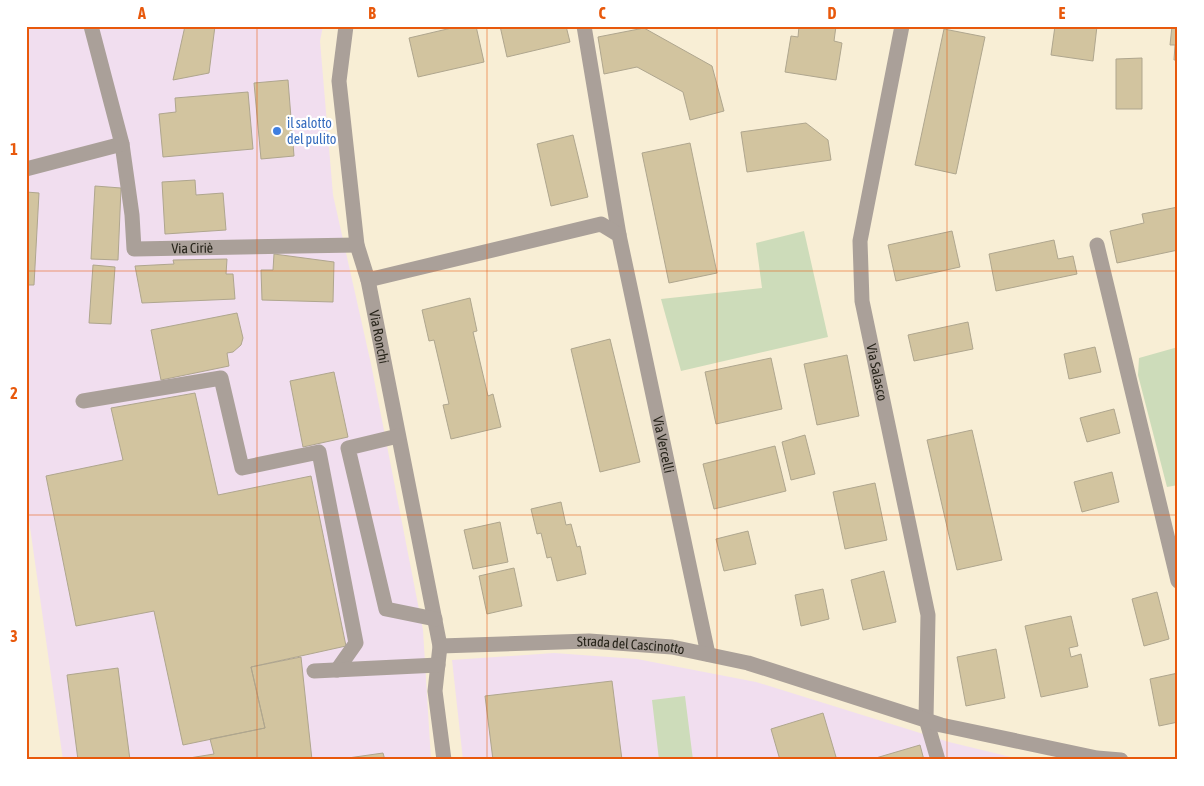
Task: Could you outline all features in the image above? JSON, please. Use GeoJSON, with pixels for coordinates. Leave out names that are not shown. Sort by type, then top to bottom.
{"type":"FeatureCollection","features":[{"type":"Feature","properties":{"kind":"street","name":"Via Ciriè"},"geometry":{"type":"LineString","coordinates":[[91,26],[122,144],[132,215],[134,249],[357,245]]}},
{"type":"Feature","properties":{"kind":"street","name":"Via Ronchi"},"geometry":{"type":"LineString","coordinates":[[346,26],[339,82],[357,245],[368,280],[440,646]]}},
{"type":"Feature","properties":{"kind":"street","name":"Via Vercelli"},"geometry":{"type":"LineString","coordinates":[[584,26],[618,235],[708,654]]}},
{"type":"Feature","properties":{"kind":"street","name":"Via Salasco"},"geometry":{"type":"LineString","coordinates":[[902,26],[860,241],[861,291],[928,615],[926,719]]}},
{"type":"Feature","properties":{"kind":"street"},"geometry":{"type":"LineString","coordinates":[[26,169],[122,144]]}},
{"type":"Feature","properties":{"kind":"street"},"geometry":{"type":"LineString","coordinates":[[368,280],[601,224],[618,235]]}},
{"type":"Feature","properties":{"kind":"street"},"geometry":{"type":"LineString","coordinates":[[1098,245],[1178,581]]}},
{"type":"Feature","properties":{"kind":"street"},"geometry":{"type":"LineString","coordinates":[[83,401],[221,378],[242,468],[319,452],[356,644],[337,670]]}},
{"type":"Feature","properties":{"kind":"street"},"geometry":{"type":"LineString","coordinates":[[398,436],[348,448],[386,609],[434,619]]}},
{"type":"Feature","properties":{"kind":"street","name":"Strada del Cascinotto"},"geometry":{"type":"LineString","coordinates":[[440,646],[589,641],[672,647],[748,663],[941,725],[1097,758],[1121,760]]}},
{"type":"Feature","properties":{"kind":"street"},"geometry":{"type":"LineString","coordinates":[[440,646],[435,691],[444,760]]}},
{"type":"Feature","properties":{"kind":"street"},"geometry":{"type":"LineString","coordinates":[[314,671],[438,664]]}},
{"type":"Feature","properties":{"kind":"street"},"geometry":{"type":"LineString","coordinates":[[926,719],[938,760]]}},
{"type":"Feature","properties":{"kind":"shaded area"},"geometry":{"type":"Polygon","coordinates":[[[26,26],[323,26],[320,41],[333,195],[371,364],[423,630],[431,760],[63,760],[26,499],[26,26]]]}},
{"type":"Feature","properties":{"kind":"shaded area"},"geometry":{"type":"Polygon","coordinates":[[[554,653],[637,659],[756,682],[949,742],[1023,760],[463,760],[452,660],[554,653]]]}},
{"type":"Feature","properties":{"kind":"green space"},"geometry":{"type":"Polygon","coordinates":[[[804,231],[828,337],[681,371],[661,299],[762,288],[756,243],[804,231]]]}},
{"type":"Feature","properties":{"kind":"green space"},"geometry":{"type":"Polygon","coordinates":[[[1178,347],[1178,485],[1167,487],[1138,375],[1139,358],[1178,347]]]}},
{"type":"Feature","properties":{"kind":"green space"},"geometry":{"type":"Polygon","coordinates":[[[685,696],[693,760],[659,760],[652,700],[685,696]]]}},
{"type":"Feature","properties":{"kind":"building"},"geometry":{"type":"Polygon","coordinates":[[[185,26],[215,26],[209,73],[173,80],[185,26]]]}},
{"type":"Feature","properties":{"kind":"building"},"geometry":{"type":"Polygon","coordinates":[[[460,26],[476,26],[484,62],[418,77],[409,38],[460,26]]]}},
{"type":"Feature","properties":{"kind":"building"},"geometry":{"type":"Polygon","coordinates":[[[500,26],[566,26],[570,42],[507,57],[500,26]]]}},
{"type":"Feature","properties":{"kind":"building"},"geometry":{"type":"Polygon","coordinates":[[[799,26],[836,26],[834,41],[842,43],[836,80],[785,72],[791,36],[798,37],[799,26]]]}},
{"type":"Feature","properties":{"kind":"building"},"geometry":{"type":"Polygon","coordinates":[[[1055,26],[1097,26],[1093,61],[1051,55],[1055,26]]]}},
{"type":"Feature","properties":{"kind":"building"},"geometry":{"type":"Polygon","coordinates":[[[1172,26],[1178,26],[1178,60],[1174,60],[1175,45],[1170,45],[1172,26]]]}},
{"type":"Feature","properties":{"kind":"building"},"geometry":{"type":"Polygon","coordinates":[[[644,28],[712,66],[724,111],[690,120],[683,92],[637,67],[604,74],[598,37],[644,28]]]}},
{"type":"Feature","properties":{"kind":"building"},"geometry":{"type":"Polygon","coordinates":[[[944,29],[985,37],[956,174],[915,165],[944,29]]]}},
{"type":"Feature","properties":{"kind":"building"},"geometry":{"type":"Polygon","coordinates":[[[1142,58],[1142,109],[1116,109],[1116,59],[1142,58]]]}},
{"type":"Feature","properties":{"kind":"building"},"geometry":{"type":"Polygon","coordinates":[[[288,80],[294,156],[261,159],[254,83],[288,80]]]}},
{"type":"Feature","properties":{"kind":"building"},"geometry":{"type":"Polygon","coordinates":[[[248,92],[253,149],[163,157],[159,114],[176,112],[175,98],[248,92]]]}},
{"type":"Feature","properties":{"kind":"building"},"geometry":{"type":"Polygon","coordinates":[[[806,123],[828,140],[831,160],[747,172],[741,132],[806,123]]]}},
{"type":"Feature","properties":{"kind":"building"},"geometry":{"type":"Polygon","coordinates":[[[573,135],[588,197],[551,206],[537,144],[573,135]]]}},
{"type":"Feature","properties":{"kind":"building"},"geometry":{"type":"Polygon","coordinates":[[[690,143],[717,273],[669,283],[642,153],[690,143]]]}},
{"type":"Feature","properties":{"kind":"building"},"geometry":{"type":"Polygon","coordinates":[[[195,180],[196,195],[223,193],[226,230],[165,234],[162,182],[195,180]]]}},
{"type":"Feature","properties":{"kind":"building"},"geometry":{"type":"Polygon","coordinates":[[[95,186],[121,188],[118,260],[91,259],[95,186]]]}},
{"type":"Feature","properties":{"kind":"building"},"geometry":{"type":"Polygon","coordinates":[[[26,192],[39,193],[34,285],[26,285],[26,192]]]}},
{"type":"Feature","properties":{"kind":"building"},"geometry":{"type":"Polygon","coordinates":[[[1178,207],[1178,250],[1117,263],[1110,231],[1144,223],[1142,214],[1178,207]]]}},
{"type":"Feature","properties":{"kind":"building"},"geometry":{"type":"Polygon","coordinates":[[[952,231],[960,267],[896,281],[888,245],[952,231]]]}},
{"type":"Feature","properties":{"kind":"building"},"geometry":{"type":"Polygon","coordinates":[[[1054,240],[1058,259],[1073,256],[1077,274],[996,291],[989,254],[1054,240]]]}},
{"type":"Feature","properties":{"kind":"building"},"geometry":{"type":"Polygon","coordinates":[[[274,254],[334,262],[333,302],[262,300],[261,270],[273,270],[274,254]]]}},
{"type":"Feature","properties":{"kind":"building"},"geometry":{"type":"Polygon","coordinates":[[[227,259],[226,274],[233,274],[235,299],[142,303],[135,266],[174,264],[173,260],[227,259]]]}},
{"type":"Feature","properties":{"kind":"building"},"geometry":{"type":"Polygon","coordinates":[[[93,265],[115,267],[111,324],[89,323],[93,265]]]}},
{"type":"Feature","properties":{"kind":"building"},"geometry":{"type":"Polygon","coordinates":[[[470,298],[477,331],[473,332],[488,396],[493,394],[501,427],[451,439],[443,405],[449,404],[434,340],[429,341],[422,310],[470,298]]]}},
{"type":"Feature","properties":{"kind":"building"},"geometry":{"type":"Polygon","coordinates":[[[237,313],[243,338],[241,345],[233,352],[227,353],[229,366],[161,380],[151,330],[237,313]]]}},
{"type":"Feature","properties":{"kind":"building"},"geometry":{"type":"Polygon","coordinates":[[[968,322],[973,349],[914,361],[908,335],[968,322]]]}},
{"type":"Feature","properties":{"kind":"building"},"geometry":{"type":"Polygon","coordinates":[[[610,339],[640,462],[600,472],[571,349],[610,339]]]}},
{"type":"Feature","properties":{"kind":"building"},"geometry":{"type":"Polygon","coordinates":[[[1095,347],[1101,372],[1069,379],[1064,354],[1095,347]]]}},
{"type":"Feature","properties":{"kind":"building"},"geometry":{"type":"Polygon","coordinates":[[[847,355],[859,416],[817,425],[804,364],[847,355]]]}},
{"type":"Feature","properties":{"kind":"building"},"geometry":{"type":"Polygon","coordinates":[[[771,358],[782,409],[716,424],[705,372],[771,358]]]}},
{"type":"Feature","properties":{"kind":"building"},"geometry":{"type":"Polygon","coordinates":[[[334,372],[348,437],[303,447],[290,381],[334,372]]]}},
{"type":"Feature","properties":{"kind":"building"},"geometry":{"type":"Polygon","coordinates":[[[195,393],[218,495],[311,476],[346,646],[251,667],[265,728],[183,745],[154,611],[76,626],[46,476],[123,460],[111,408],[195,393]]]}},
{"type":"Feature","properties":{"kind":"building"},"geometry":{"type":"Polygon","coordinates":[[[1114,409],[1120,433],[1087,442],[1080,418],[1114,409]]]}},
{"type":"Feature","properties":{"kind":"building"},"geometry":{"type":"Polygon","coordinates":[[[972,430],[1002,560],[957,570],[927,440],[972,430]]]}},
{"type":"Feature","properties":{"kind":"building"},"geometry":{"type":"Polygon","coordinates":[[[805,435],[815,474],[791,480],[782,442],[805,435]]]}},
{"type":"Feature","properties":{"kind":"building"},"geometry":{"type":"Polygon","coordinates":[[[775,446],[786,491],[714,509],[703,464],[775,446]]]}},
{"type":"Feature","properties":{"kind":"building"},"geometry":{"type":"Polygon","coordinates":[[[1112,472],[1119,502],[1082,512],[1074,482],[1112,472]]]}},
{"type":"Feature","properties":{"kind":"building"},"geometry":{"type":"Polygon","coordinates":[[[875,483],[887,540],[845,549],[833,492],[875,483]]]}},
{"type":"Feature","properties":{"kind":"building"},"geometry":{"type":"Polygon","coordinates":[[[561,502],[566,525],[571,524],[577,547],[580,546],[586,574],[557,581],[551,557],[547,558],[541,533],[537,534],[531,509],[561,502]]]}},
{"type":"Feature","properties":{"kind":"building"},"geometry":{"type":"Polygon","coordinates":[[[500,522],[508,562],[473,569],[464,530],[500,522]]]}},
{"type":"Feature","properties":{"kind":"building"},"geometry":{"type":"Polygon","coordinates":[[[748,531],[756,564],[724,571],[716,539],[748,531]]]}},
{"type":"Feature","properties":{"kind":"building"},"geometry":{"type":"Polygon","coordinates":[[[514,568],[522,606],[487,614],[479,576],[514,568]]]}},
{"type":"Feature","properties":{"kind":"building"},"geometry":{"type":"Polygon","coordinates":[[[884,571],[896,622],[863,630],[851,580],[884,571]]]}},
{"type":"Feature","properties":{"kind":"building"},"geometry":{"type":"Polygon","coordinates":[[[823,589],[829,619],[801,626],[795,595],[823,589]]]}},
{"type":"Feature","properties":{"kind":"building"},"geometry":{"type":"Polygon","coordinates":[[[1157,592],[1169,639],[1144,646],[1132,599],[1157,592]]]}},
{"type":"Feature","properties":{"kind":"building"},"geometry":{"type":"Polygon","coordinates":[[[1071,616],[1078,646],[1069,648],[1071,657],[1081,654],[1088,687],[1041,697],[1025,626],[1071,616]]]}},
{"type":"Feature","properties":{"kind":"building"},"geometry":{"type":"Polygon","coordinates":[[[996,649],[1005,698],[966,706],[957,657],[996,649]]]}},
{"type":"Feature","properties":{"kind":"building"},"geometry":{"type":"Polygon","coordinates":[[[301,657],[312,760],[177,760],[214,754],[210,739],[265,728],[251,667],[301,657]]]}},
{"type":"Feature","properties":{"kind":"building"},"geometry":{"type":"Polygon","coordinates":[[[118,668],[130,760],[78,760],[67,675],[118,668]]]}},
{"type":"Feature","properties":{"kind":"building"},"geometry":{"type":"Polygon","coordinates":[[[1178,673],[1178,722],[1159,726],[1150,679],[1178,673]]]}},
{"type":"Feature","properties":{"kind":"building"},"geometry":{"type":"Polygon","coordinates":[[[612,681],[622,760],[493,760],[485,696],[612,681]]]}},
{"type":"Feature","properties":{"kind":"building"},"geometry":{"type":"Polygon","coordinates":[[[823,713],[836,757],[826,760],[780,760],[771,729],[823,713]]]}},
{"type":"Feature","properties":{"kind":"building"},"geometry":{"type":"Polygon","coordinates":[[[920,745],[924,760],[869,760],[920,745]]]}},
{"type":"Feature","properties":{"kind":"building"},"geometry":{"type":"Polygon","coordinates":[[[383,753],[385,760],[334,760],[383,753]]]}},
{"type":"Feature","properties":{"kind":"place","name":"il salotto del pulito"},"geometry":{"type":"Point","coordinates":[277,131]}}]}
